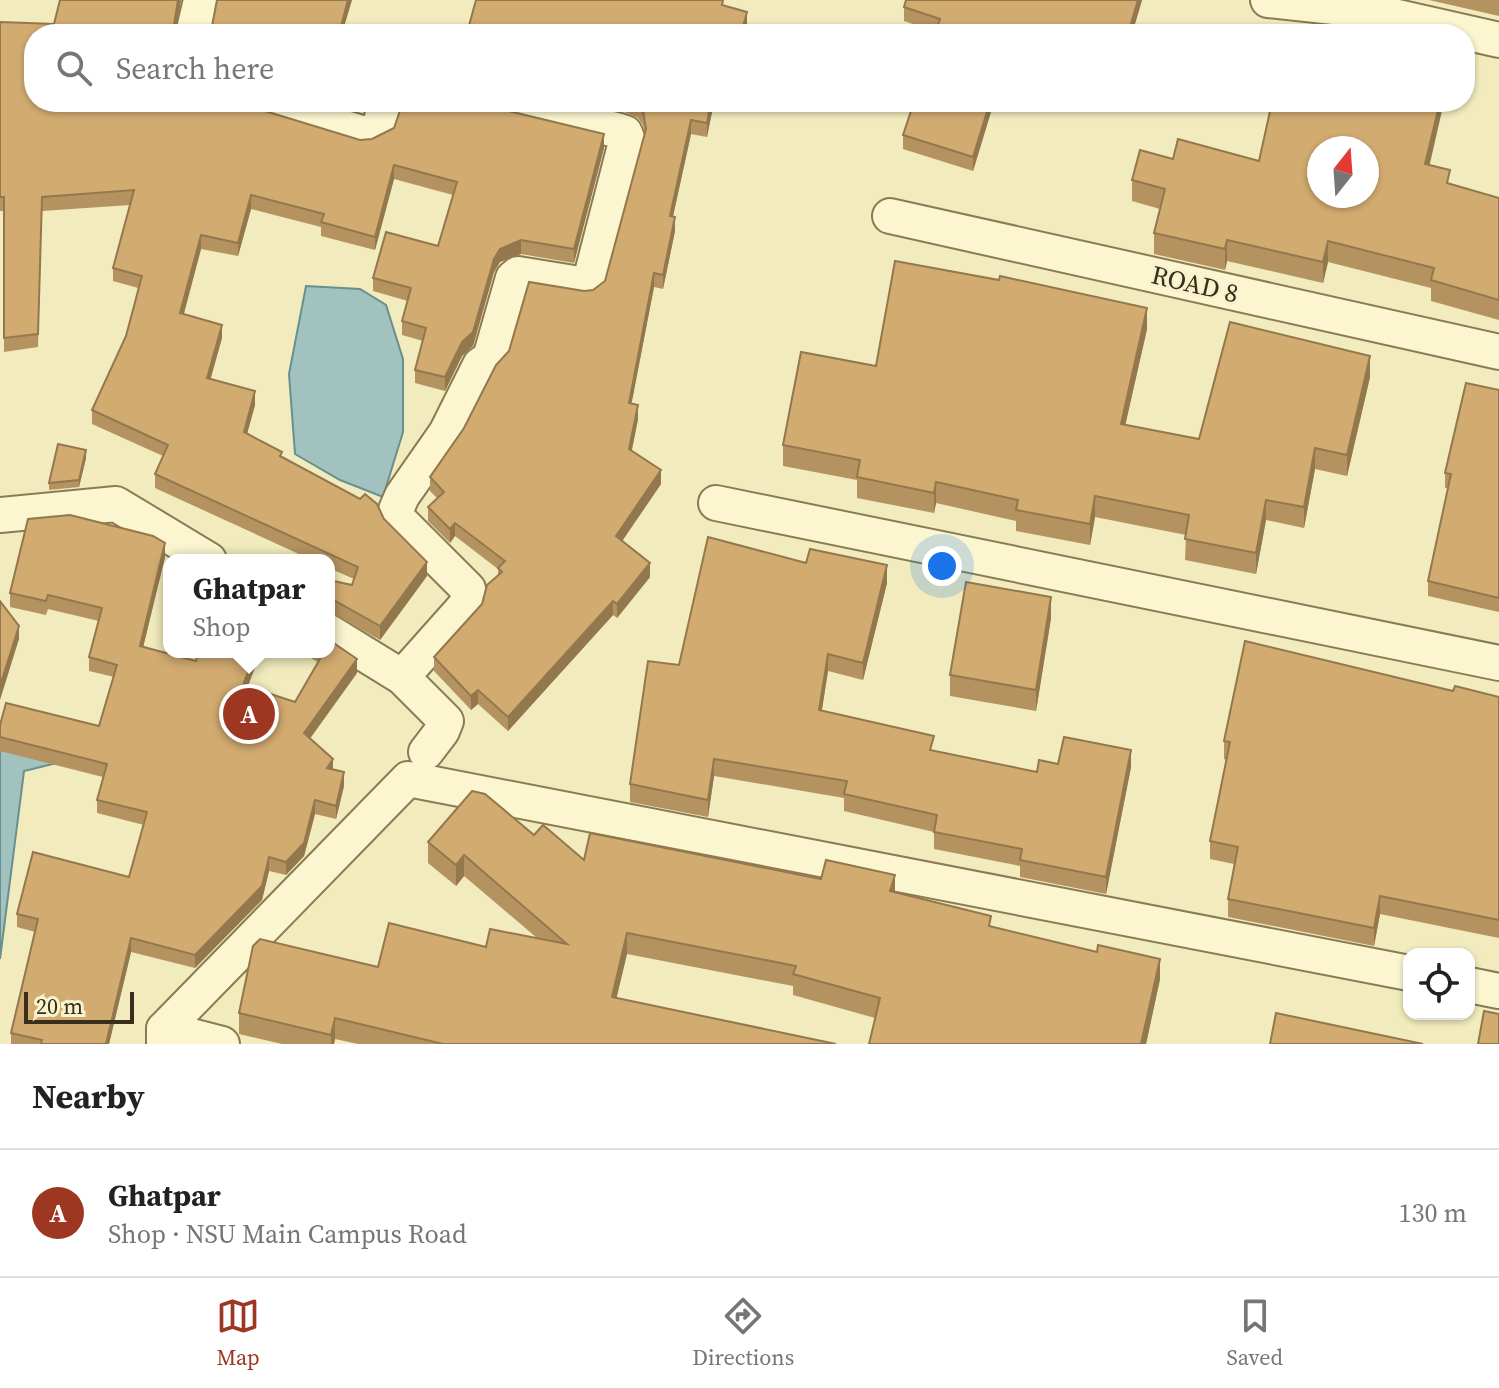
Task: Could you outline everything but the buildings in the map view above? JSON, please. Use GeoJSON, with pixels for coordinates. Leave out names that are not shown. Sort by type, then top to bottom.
{"type":"FeatureCollection","features":[{"type":"Feature","properties":{"kind":"street"},"geometry":{"type":"LineString","coordinates":[[195,24],[201,0]]}},
{"type":"Feature","properties":{"kind":"street"},"geometry":{"type":"LineString","coordinates":[[1268,0],[1371,11],[1428,24]]}},
{"type":"Feature","properties":{"kind":"street"},"geometry":{"type":"LineString","coordinates":[[1475,35],[1499,40]]}},
{"type":"Feature","properties":{"kind":"street"},"geometry":{"type":"LineString","coordinates":[[291,112],[365,134],[379,129],[383,112]]}},
{"type":"Feature","properties":{"kind":"street"},"geometry":{"type":"LineString","coordinates":[[402,677],[467,604],[468,589],[398,519],[396,510],[402,496],[446,433],[482,361],[490,358],[513,278],[518,274],[586,285],[590,281],[627,138],[625,133],[616,130],[540,112]]}},
{"type":"Feature","properties":{"kind":"street","name":"ROAD 8"},"geometry":{"type":"LineString","coordinates":[[890,216],[1499,352]]}},
{"type":"Feature","properties":{"kind":"street"},"geometry":{"type":"LineString","coordinates":[[716,503],[1499,663]]}},
{"type":"Feature","properties":{"kind":"street"},"geometry":{"type":"LineString","coordinates":[[0,515],[116,504],[199,554]]}},
{"type":"Feature","properties":{"kind":"street"},"geometry":{"type":"LineString","coordinates":[[164,1036],[417,766],[442,731],[446,721],[402,677],[335,636]]}},
{"type":"Feature","properties":{"kind":"street"},"geometry":{"type":"LineString","coordinates":[[417,766],[1403,972]]}},
{"type":"Feature","properties":{"kind":"street"},"geometry":{"type":"LineString","coordinates":[[1475,986],[1499,991]]}},
{"type":"Feature","properties":{"kind":"street"},"geometry":{"type":"LineString","coordinates":[[164,1036],[222,1044]]}},
{"type":"Feature","properties":{"kind":"water"},"geometry":{"type":"Polygon","coordinates":[[[306,286],[360,289],[386,305],[403,359],[403,432],[383,497],[340,480],[295,454],[289,374],[306,286]]]}},
{"type":"Feature","properties":{"kind":"water"},"geometry":{"type":"Polygon","coordinates":[[[0,726],[65,761],[24,771],[0,959],[0,726]]]}},
{"type":"Feature","properties":{"kind":"place","name":"Ghatpar"},"geometry":{"type":"Point","coordinates":[249,714]}}]}
